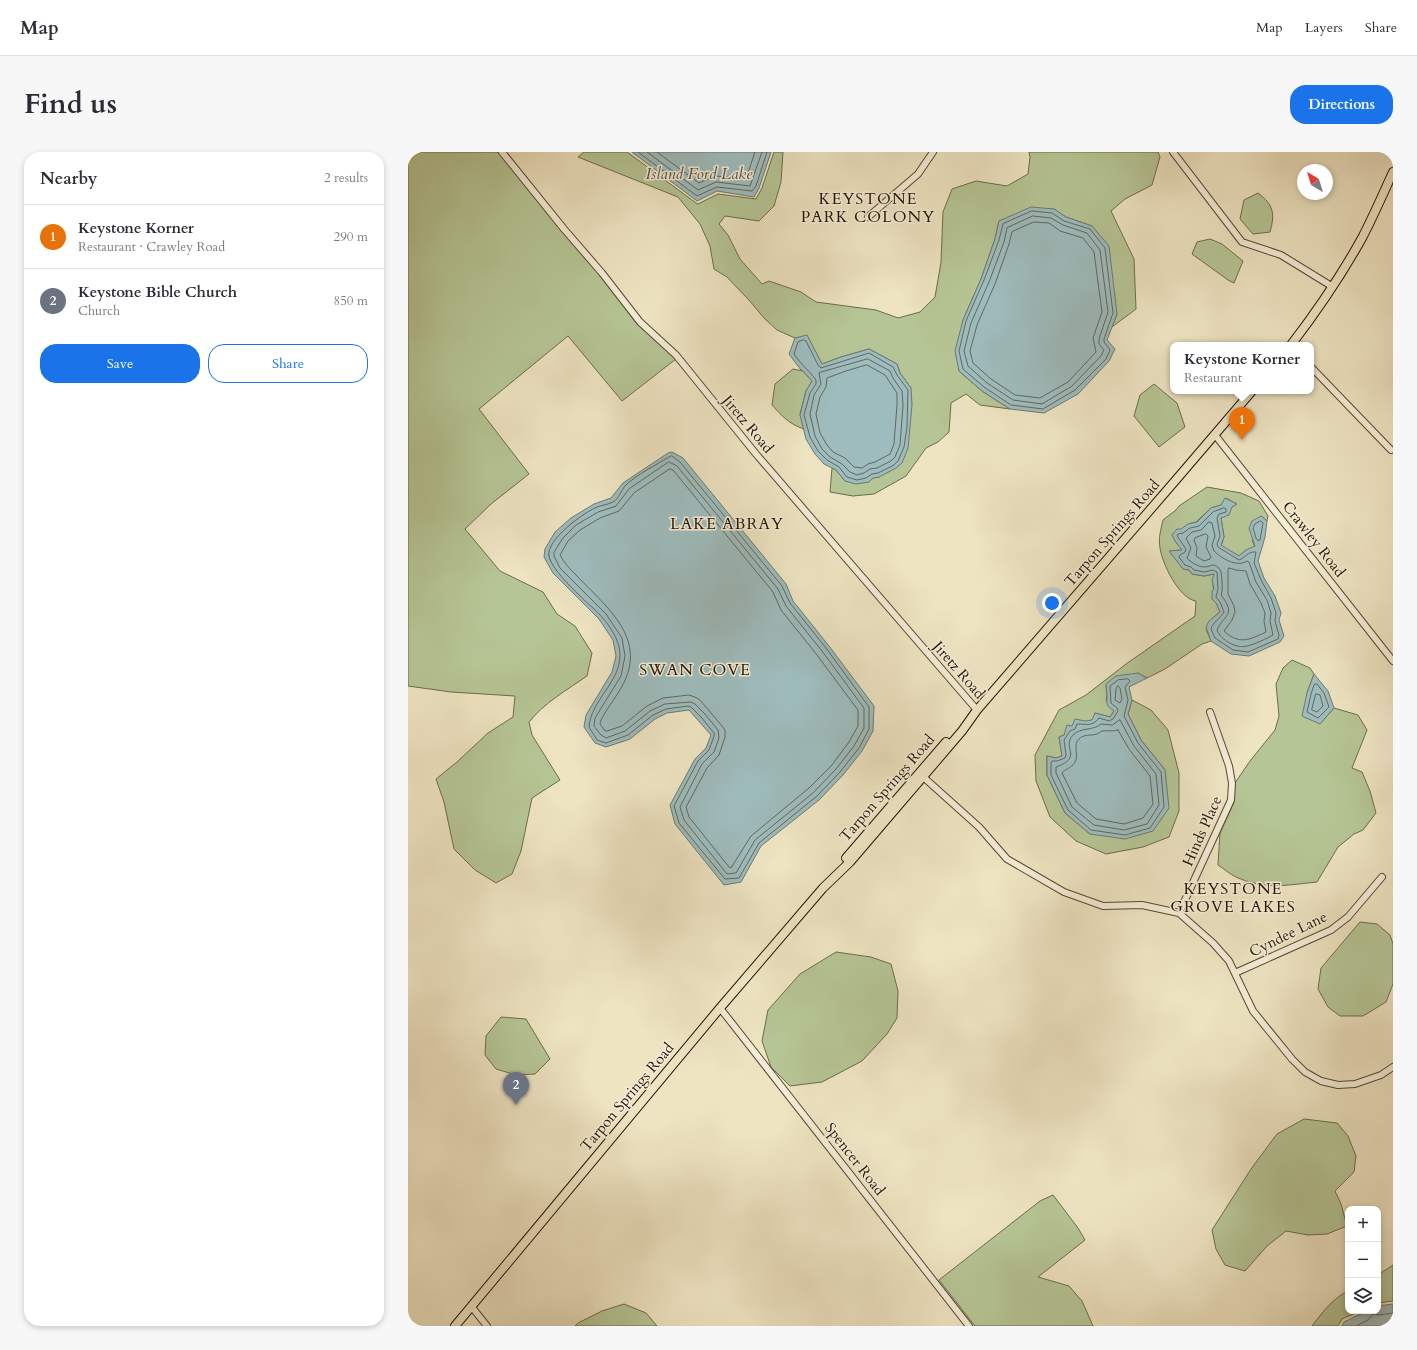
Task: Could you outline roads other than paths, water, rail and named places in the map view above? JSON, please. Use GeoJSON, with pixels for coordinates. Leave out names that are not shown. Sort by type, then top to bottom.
{"type":"FeatureCollection","features":[{"type":"Feature","properties":{"kind":"main road"},"geometry":{"type":"LineString","coordinates":[[1293,342],[1333,287],[1370,223],[1393,172]]}},
{"type":"Feature","properties":{"kind":"main road","name":"Tarpon Springs Road"},"geometry":{"type":"LineString","coordinates":[[455,1326],[720,1008],[823,888],[850,862],[921,775],[962,731],[977,710],[1249,394]]}},
{"type":"Feature","properties":{"kind":"street","name":"Jiretz Road"},"geometry":{"type":"LineString","coordinates":[[502,152],[564,229],[602,273],[640,322],[680,359],[751,448],[977,710]]}},
{"type":"Feature","properties":{"kind":"street"},"geometry":{"type":"LineString","coordinates":[[868,217],[918,174],[933,152]]}},
{"type":"Feature","properties":{"kind":"street"},"geometry":{"type":"LineString","coordinates":[[1173,152],[1242,242],[1281,255],[1333,287]]}},
{"type":"Feature","properties":{"kind":"street"},"geometry":{"type":"LineString","coordinates":[[1314,370],[1391,450]]}},
{"type":"Feature","properties":{"kind":"street","name":"Crawley Road"},"geometry":{"type":"LineString","coordinates":[[1215,435],[1393,661]]}},
{"type":"Feature","properties":{"kind":"street","name":"Hinds Place"},"geometry":{"type":"LineString","coordinates":[[1179,913],[1231,800],[1232,783],[1229,766],[1210,712]]}},
{"type":"Feature","properties":{"kind":"street"},"geometry":{"type":"LineString","coordinates":[[921,775],[979,827],[1007,859],[1064,892],[1103,906],[1142,905],[1179,913],[1213,943],[1229,961],[1253,1010],[1292,1059],[1305,1072],[1322,1081],[1338,1085],[1355,1084],[1381,1075],[1393,1067]]}},
{"type":"Feature","properties":{"kind":"street","name":"Cyndee Lane"},"geometry":{"type":"LineString","coordinates":[[1235,974],[1331,930],[1348,917],[1382,877]]}},
{"type":"Feature","properties":{"kind":"street","name":"Spencer Road"},"geometry":{"type":"LineString","coordinates":[[720,1008],[969,1326]]}},
{"type":"Feature","properties":{"kind":"street"},"geometry":{"type":"LineString","coordinates":[[471,1306],[487,1326]]}},
{"type":"Feature","properties":{"kind":"water","name":"Island Ford Lake"},"geometry":{"type":"Polygon","coordinates":[[[632,152],[771,152],[759,188],[754,197],[717,191],[697,201],[632,152]]]}},
{"type":"Feature","properties":{"kind":"water"},"geometry":{"type":"Polygon","coordinates":[[[1031,207],[1054,209],[1066,217],[1092,226],[1109,246],[1117,314],[1107,340],[1115,349],[1109,361],[1078,394],[1044,413],[1010,409],[982,391],[959,371],[955,351],[963,320],[981,279],[995,239],[999,221],[1031,207]]]}},
{"type":"Feature","properties":{"kind":"water"},"geometry":{"type":"Polygon","coordinates":[[[807,335],[822,364],[869,349],[897,364],[900,373],[911,388],[912,405],[908,448],[902,463],[896,468],[879,477],[873,478],[869,482],[856,484],[845,481],[836,470],[824,464],[815,454],[806,439],[800,415],[806,391],[812,381],[801,370],[789,354],[795,338],[807,335]]]}},
{"type":"Feature","properties":{"kind":"water"},"geometry":{"type":"Polygon","coordinates":[[[672,452],[683,458],[786,584],[793,601],[874,706],[873,731],[862,751],[843,775],[819,800],[761,846],[741,882],[724,885],[675,824],[670,805],[695,759],[706,748],[711,735],[689,710],[667,713],[655,719],[630,739],[606,747],[595,743],[584,727],[586,715],[612,672],[616,656],[613,640],[599,619],[553,573],[544,557],[545,549],[555,532],[571,518],[594,504],[611,498],[623,483],[668,453],[672,452]]]}},
{"type":"Feature","properties":{"kind":"water"},"geometry":{"type":"Polygon","coordinates":[[[1225,498],[1237,504],[1232,507],[1229,515],[1221,518],[1224,537],[1221,545],[1239,556],[1246,550],[1255,546],[1249,528],[1252,521],[1261,516],[1267,521],[1265,537],[1258,561],[1264,578],[1275,596],[1281,613],[1279,620],[1284,636],[1280,642],[1249,656],[1231,654],[1211,641],[1206,627],[1209,621],[1220,612],[1216,603],[1212,599],[1212,591],[1214,589],[1212,580],[1214,574],[1204,576],[1192,574],[1189,570],[1183,569],[1169,551],[1182,550],[1172,535],[1177,529],[1181,529],[1188,524],[1197,522],[1211,508],[1221,505],[1225,498]]]}},
{"type":"Feature","properties":{"kind":"water"},"geometry":{"type":"Polygon","coordinates":[[[1138,673],[1147,678],[1129,687],[1132,700],[1128,714],[1141,740],[1165,770],[1169,808],[1153,831],[1125,839],[1090,834],[1065,813],[1047,775],[1047,756],[1056,758],[1062,756],[1059,737],[1064,735],[1067,725],[1072,726],[1075,719],[1085,721],[1092,720],[1095,713],[1110,717],[1114,711],[1107,704],[1106,684],[1116,676],[1138,673]]]}},
{"type":"Feature","properties":{"kind":"water"},"geometry":{"type":"Polygon","coordinates":[[[1314,674],[1328,691],[1334,708],[1320,724],[1302,716],[1307,693],[1314,674]]]}},
{"type":"Feature","properties":{"kind":"water"},"geometry":{"type":"Polygon","coordinates":[[[1393,1304],[1393,1326],[1342,1326],[1344,1322],[1361,1314],[1381,1314],[1381,1306],[1393,1304]]]}},
{"type":"Feature","properties":{"kind":"place","name":"Keystone Korner"},"geometry":{"type":"Point","coordinates":[1242,440]}},
{"type":"Feature","properties":{"kind":"place","name":"Keystone Bible Church"},"geometry":{"type":"Point","coordinates":[516,1105]}},
{"type":"Feature","properties":{"kind":"district","name":"KEYSTONE PARK COLONY"},"geometry":{"type":"Point","coordinates":[868,208]}},
{"type":"Feature","properties":{"kind":"district","name":"LAKE ABRAY"},"geometry":{"type":"Point","coordinates":[727,524]}},
{"type":"Feature","properties":{"kind":"district","name":"SWAN COVE"},"geometry":{"type":"Point","coordinates":[695,670]}},
{"type":"Feature","properties":{"kind":"district","name":"KEYSTONE GROVE LAKES"},"geometry":{"type":"Point","coordinates":[1233,898]}}]}
